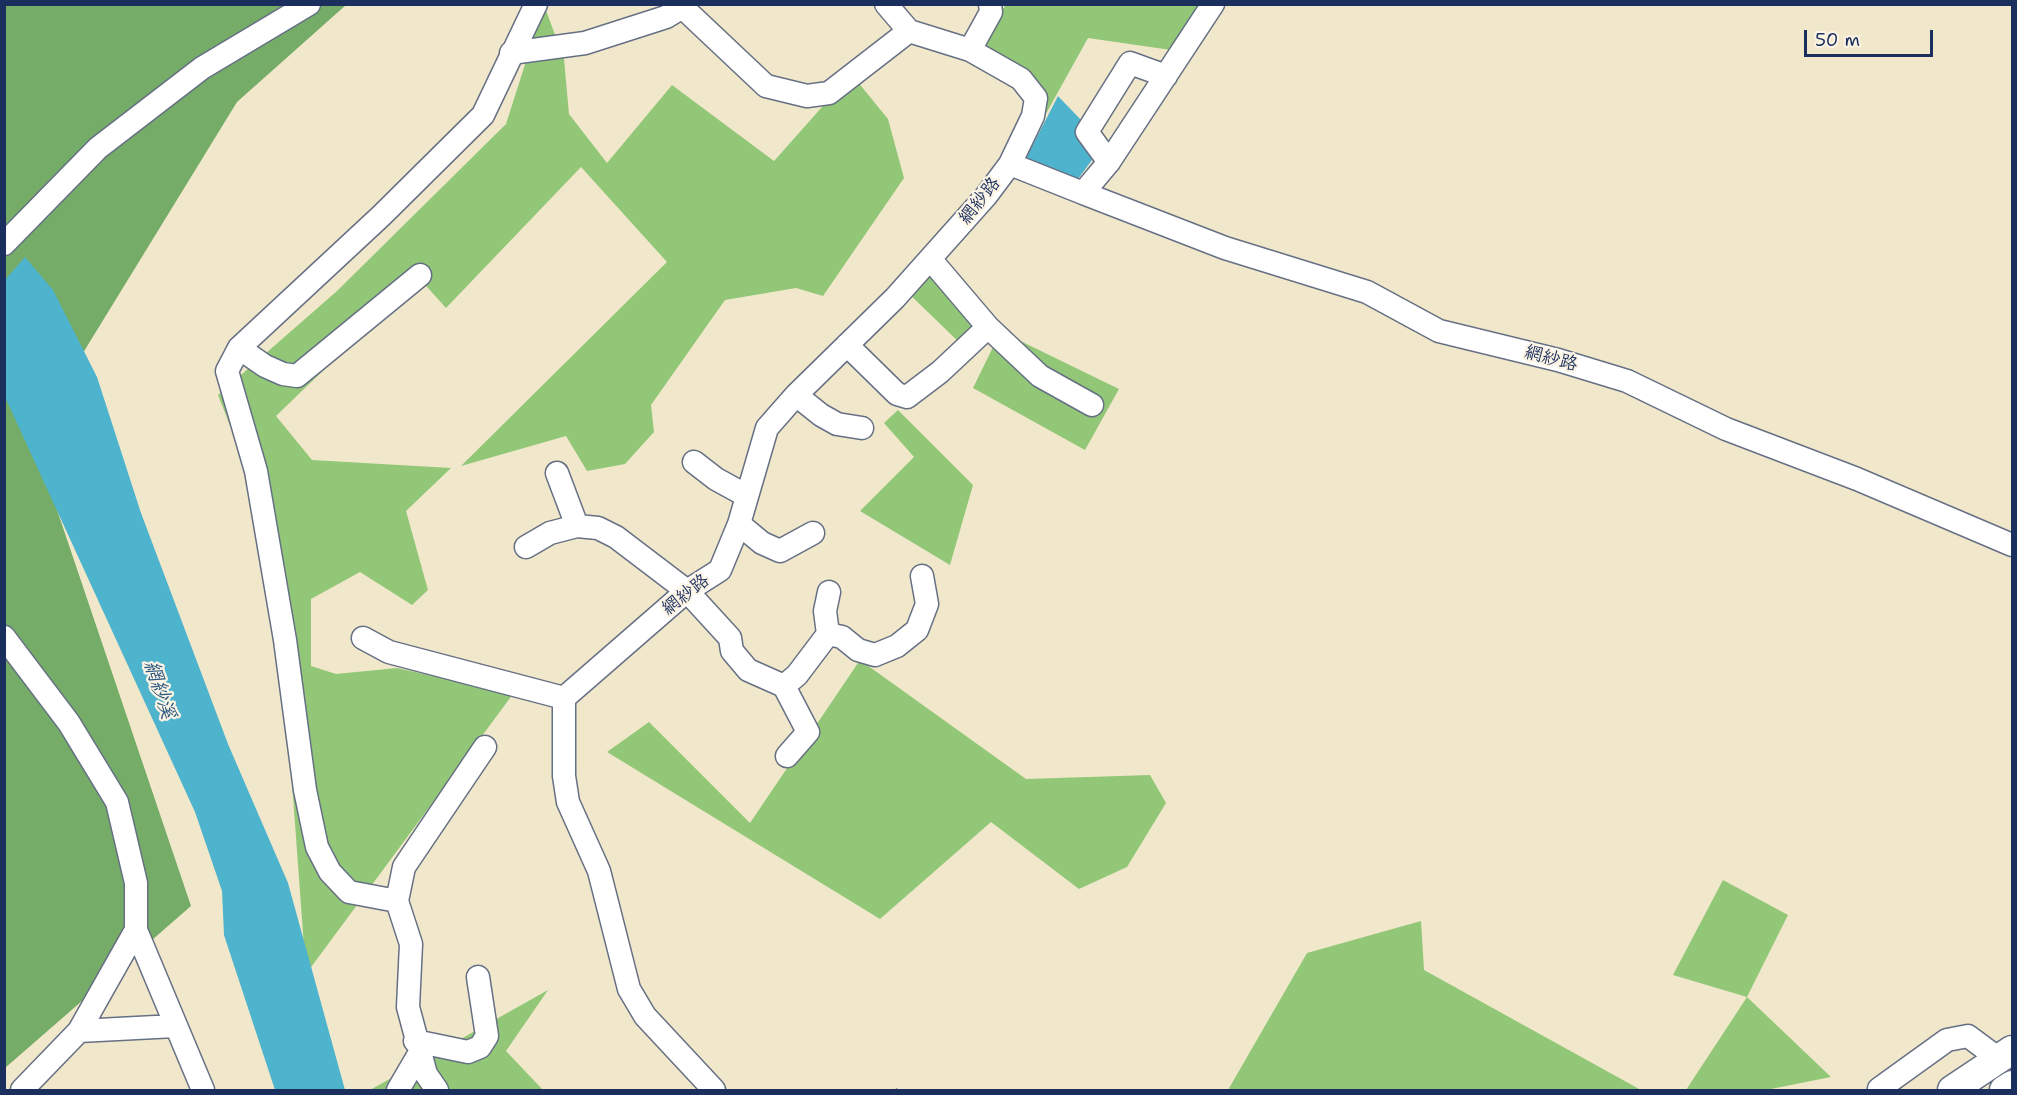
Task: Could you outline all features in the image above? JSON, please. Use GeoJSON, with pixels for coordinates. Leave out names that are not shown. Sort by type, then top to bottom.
{"type":"FeatureCollection","features":[{"type":"Feature","properties":{"kind":"main road"},"geometry":{"type":"LineString","coordinates":[[1952,1090],[2006,1054]]}},
{"type":"Feature","properties":{"kind":"main road"},"geometry":{"type":"LineString","coordinates":[[2004,1090],[2013,1085]]}},
{"type":"Feature","properties":{"kind":"street"},"geometry":{"type":"LineString","coordinates":[[6,242],[98,148],[202,69],[309,4]]}},
{"type":"Feature","properties":{"kind":"street"},"geometry":{"type":"LineString","coordinates":[[397,902],[349,892],[330,872],[317,847],[305,790],[285,640],[256,471],[227,371],[239,348],[381,216],[483,115],[536,4]]}},
{"type":"Feature","properties":{"kind":"street"},"geometry":{"type":"LineString","coordinates":[[886,4],[909,31],[969,50],[1021,79],[1036,98],[1033,116],[1010,164]]}},
{"type":"Feature","properties":{"kind":"street"},"geometry":{"type":"LineString","coordinates":[[969,50],[991,12],[990,4]]}},
{"type":"Feature","properties":{"kind":"street"},"geometry":{"type":"LineString","coordinates":[[1083,193],[1109,162],[1213,4]]}},
{"type":"Feature","properties":{"kind":"street"},"geometry":{"type":"LineString","coordinates":[[511,53],[585,43],[666,17],[680,6],[766,86],[807,96],[829,93],[909,31]]}},
{"type":"Feature","properties":{"kind":"street"},"geometry":{"type":"LineString","coordinates":[[1109,162],[1087,132],[1130,63],[1166,76]]}},
{"type":"Feature","properties":{"kind":"street","name":"網紗路"},"geometry":{"type":"LineString","coordinates":[[564,698],[687,591],[720,570],[739,525],[767,428],[796,395],[931,260],[1010,164],[1225,248],[1367,292],[1439,331],[1558,360],[1627,381],[1726,429],[1857,478],[2013,545]]}},
{"type":"Feature","properties":{"kind":"street"},"geometry":{"type":"LineString","coordinates":[[931,260],[988,327],[1040,376],[1092,405]]}},
{"type":"Feature","properties":{"kind":"street"},"geometry":{"type":"LineString","coordinates":[[239,348],[265,366],[283,374],[297,376],[420,275]]}},
{"type":"Feature","properties":{"kind":"street"},"geometry":{"type":"LineString","coordinates":[[847,345],[897,394],[907,397],[940,372],[988,327]]}},
{"type":"Feature","properties":{"kind":"street"},"geometry":{"type":"LineString","coordinates":[[796,395],[820,415],[837,424],[862,428]]}},
{"type":"Feature","properties":{"kind":"street"},"geometry":{"type":"LineString","coordinates":[[694,462],[716,479],[747,496]]}},
{"type":"Feature","properties":{"kind":"street"},"geometry":{"type":"LineString","coordinates":[[557,473],[577,526]]}},
{"type":"Feature","properties":{"kind":"street"},"geometry":{"type":"LineString","coordinates":[[739,525],[762,543],[780,551],[813,532]]}},
{"type":"Feature","properties":{"kind":"street"},"geometry":{"type":"LineString","coordinates":[[526,547],[550,533],[577,526],[597,528],[616,537],[687,591],[730,638],[732,651],[748,670],[784,686],[808,732],[787,756]]}},
{"type":"Feature","properties":{"kind":"street"},"geometry":{"type":"LineString","coordinates":[[828,634],[842,637],[858,650],[875,655],[897,646],[917,630],[927,604],[922,576]]}},
{"type":"Feature","properties":{"kind":"street"},"geometry":{"type":"LineString","coordinates":[[784,686],[797,675],[828,634],[825,611],[829,592]]}},
{"type":"Feature","properties":{"kind":"street"},"geometry":{"type":"LineString","coordinates":[[4,637],[69,723],[117,802],[136,883],[136,930],[202,1090]]}},
{"type":"Feature","properties":{"kind":"street"},"geometry":{"type":"LineString","coordinates":[[363,638],[389,652],[564,698],[564,776],[568,802],[599,871],[629,989],[645,1016],[714,1090]]}},
{"type":"Feature","properties":{"kind":"street"},"geometry":{"type":"LineString","coordinates":[[437,1090],[426,1074],[408,1007],[411,944],[397,902],[404,867],[484,747]]}},
{"type":"Feature","properties":{"kind":"street"},"geometry":{"type":"LineString","coordinates":[[22,1090],[79,1031],[136,930]]}},
{"type":"Feature","properties":{"kind":"street"},"geometry":{"type":"LineString","coordinates":[[417,1047],[468,1052],[480,1047],[487,1036],[478,977]]}},
{"type":"Feature","properties":{"kind":"street"},"geometry":{"type":"LineString","coordinates":[[79,1031],[175,1026]]}},
{"type":"Feature","properties":{"kind":"street"},"geometry":{"type":"LineString","coordinates":[[1879,1089],[1947,1040],[1968,1035],[2006,1054]]}},
{"type":"Feature","properties":{"kind":"street"},"geometry":{"type":"LineString","coordinates":[[398,1090],[417,1047]]}},
{"type":"Feature","properties":{"kind":"green space"},"geometry":{"type":"Polygon","coordinates":[[[5,5],[346,5],[237,102],[32,436],[191,906],[5,1068],[5,5]]]}},
{"type":"Feature","properties":{"kind":"green space"},"geometry":{"type":"Polygon","coordinates":[[[544,5],[564,59],[569,114],[607,163],[672,85],[774,161],[830,98],[857,81],[888,119],[904,178],[823,296],[796,288],[725,300],[651,405],[654,432],[625,464],[587,471],[566,436],[461,466],[667,262],[581,167],[446,308],[419,278],[276,416],[312,460],[451,468],[406,511],[428,590],[412,605],[360,572],[311,599],[311,666],[336,674],[397,668],[513,694],[306,974],[274,537],[218,395],[337,291],[506,124],[544,5]]]}},
{"type":"Feature","properties":{"kind":"green space"},"geometry":{"type":"Polygon","coordinates":[[[1006,5],[1203,5],[1171,50],[1088,38],[1012,175],[1029,101],[1022,91],[964,54],[1006,5]]]}},
{"type":"Feature","properties":{"kind":"green space"},"geometry":{"type":"Polygon","coordinates":[[[929,267],[1000,331],[1119,389],[1085,450],[973,388],[994,345],[974,327],[964,347],[904,289],[929,267]]]}},
{"type":"Feature","properties":{"kind":"green space"},"geometry":{"type":"Polygon","coordinates":[[[898,410],[973,485],[950,565],[860,511],[914,457],[884,423],[898,410]]]}},
{"type":"Feature","properties":{"kind":"green space"},"geometry":{"type":"Polygon","coordinates":[[[860,660],[1026,779],[1150,775],[1166,803],[1127,867],[1079,889],[991,822],[880,919],[607,752],[649,722],[750,823],[860,660]]]}},
{"type":"Feature","properties":{"kind":"green space"},"geometry":{"type":"Polygon","coordinates":[[[1723,880],[1788,915],[1747,997],[1673,975],[1723,880]]]}},
{"type":"Feature","properties":{"kind":"green space"},"geometry":{"type":"Polygon","coordinates":[[[1421,921],[1424,970],[1641,1090],[1228,1090],[1307,953],[1421,921]]]}},
{"type":"Feature","properties":{"kind":"green space"},"geometry":{"type":"Polygon","coordinates":[[[548,990],[506,1051],[543,1090],[370,1090],[548,990]]]}},
{"type":"Feature","properties":{"kind":"green space"},"geometry":{"type":"Polygon","coordinates":[[[1747,997],[1831,1077],[1766,1090],[1686,1090],[1747,997]]]}},
{"type":"Feature","properties":{"kind":"water"},"geometry":{"type":"Polygon","coordinates":[[[1058,96],[1104,144],[1072,187],[1024,162],[1058,96]]]}},
{"type":"Feature","properties":{"kind":"water","name":"網紗溪"},"geometry":{"type":"Polygon","coordinates":[[[25,257],[53,290],[97,377],[141,513],[228,744],[288,883],[345,1090],[275,1090],[224,935],[222,891],[195,812],[5,397],[5,280],[25,257]]]}}]}
